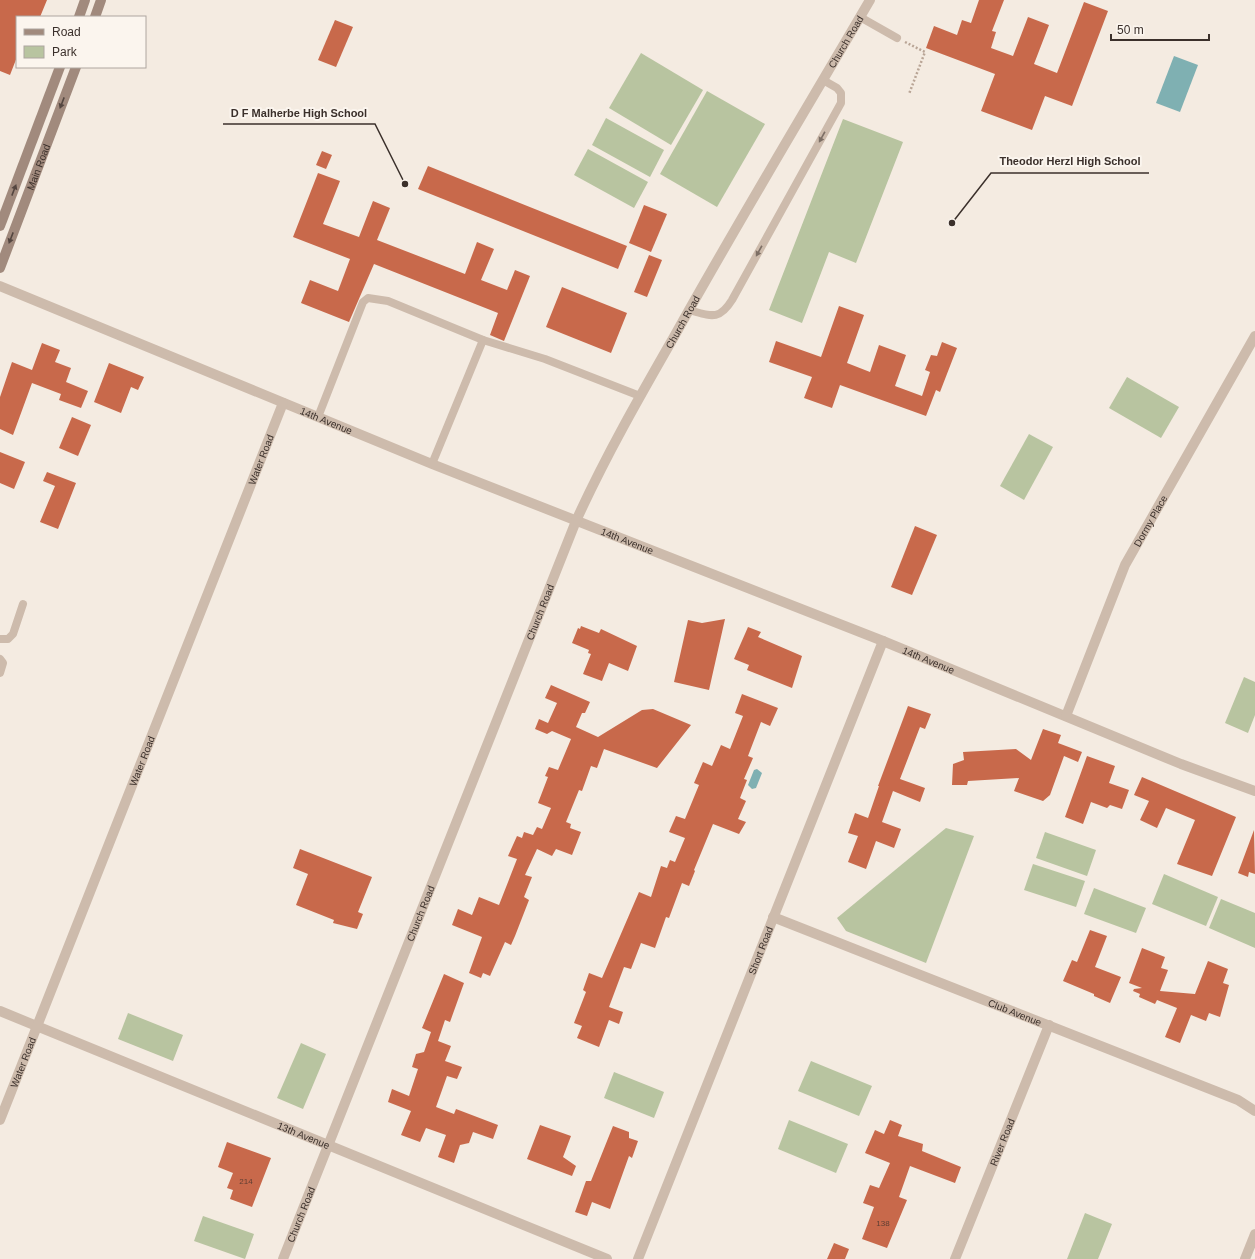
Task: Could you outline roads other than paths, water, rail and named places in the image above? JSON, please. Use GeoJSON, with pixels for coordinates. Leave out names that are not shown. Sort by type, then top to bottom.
{"type":"FeatureCollection","features":[{"type":"Feature","properties":{"kind":"main road"},"geometry":{"type":"LineString","coordinates":[[79,16],[85,0]]}},
{"type":"Feature","properties":{"kind":"main road"},"geometry":{"type":"LineString","coordinates":[[95,16],[101,0]]}},
{"type":"Feature","properties":{"kind":"main road","name":"Main Road"},"geometry":{"type":"LineString","coordinates":[[0,226],[60,68]]}},
{"type":"Feature","properties":{"kind":"main road","name":"Main Road"},"geometry":{"type":"LineString","coordinates":[[0,268],[76,68]]}},
{"type":"Feature","properties":{"kind":"street","name":"Church Road"},"geometry":{"type":"LineString","coordinates":[[283,1259],[576,521],[626,420],[870,0]]}},
{"type":"Feature","properties":{"kind":"street","name":"14th Avenue"},"geometry":{"type":"LineString","coordinates":[[0,286],[432,464],[883,641],[1181,764],[1255,791]]}},
{"type":"Feature","properties":{"kind":"street","name":"Dormy Place"},"geometry":{"type":"LineString","coordinates":[[1066,716],[1128,560],[1255,336]]}},
{"type":"Feature","properties":{"kind":"street","name":"Water Road"},"geometry":{"type":"LineString","coordinates":[[0,1120],[284,403]]}},
{"type":"Feature","properties":{"kind":"street","name":"Short Road"},"geometry":{"type":"LineString","coordinates":[[638,1259],[883,641]]}},
{"type":"Feature","properties":{"kind":"street","name":"Club Avenue"},"geometry":{"type":"LineString","coordinates":[[773,917],[1238,1100],[1255,1111]]}},
{"type":"Feature","properties":{"kind":"street","name":"13th Avenue"},"geometry":{"type":"LineString","coordinates":[[0,1011],[607,1259]]}},
{"type":"Feature","properties":{"kind":"street","name":"River Road"},"geometry":{"type":"LineString","coordinates":[[955,1259],[1049,1025]]}},
{"type":"Feature","properties":{"kind":"street"},"geometry":{"type":"LineString","coordinates":[[1245,1259],[1255,1234]]}},
{"type":"Feature","properties":{"kind":"lane"},"geometry":{"type":"LineString","coordinates":[[860,17],[897,38]]}},
{"type":"Feature","properties":{"kind":"lane"},"geometry":{"type":"LineString","coordinates":[[689,310],[714,316],[719,315],[726,309],[841,103],[841,93],[837,88],[823,80]]}},
{"type":"Feature","properties":{"kind":"lane"},"geometry":{"type":"LineString","coordinates":[[318,417],[363,302],[368,298],[388,301],[483,340],[546,358],[640,396]]}},
{"type":"Feature","properties":{"kind":"lane"},"geometry":{"type":"LineString","coordinates":[[432,464],[483,340]]}},
{"type":"Feature","properties":{"kind":"lane"},"geometry":{"type":"LineString","coordinates":[[0,639],[8,639],[12,634],[23,604]]}},
{"type":"Feature","properties":{"kind":"lane"},"geometry":{"type":"LineString","coordinates":[[0,659],[3,663],[0,673]]}},
{"type":"Feature","properties":{"kind":"water"},"geometry":{"type":"Polygon","coordinates":[[[1174,56],[1198,65],[1180,112],[1156,103],[1174,56]]]}},
{"type":"Feature","properties":{"kind":"water"},"geometry":{"type":"Polygon","coordinates":[[[757,769],[762,773],[756,788],[752,789],[748,785],[754,770],[757,769]]]}},
{"type":"Feature","properties":{"kind":"place","name":"D F Malherbe High School"},"geometry":{"type":"Point","coordinates":[405,184]}},
{"type":"Feature","properties":{"kind":"place","name":"Theodor Herzl High School"},"geometry":{"type":"Point","coordinates":[952,223]}}]}
